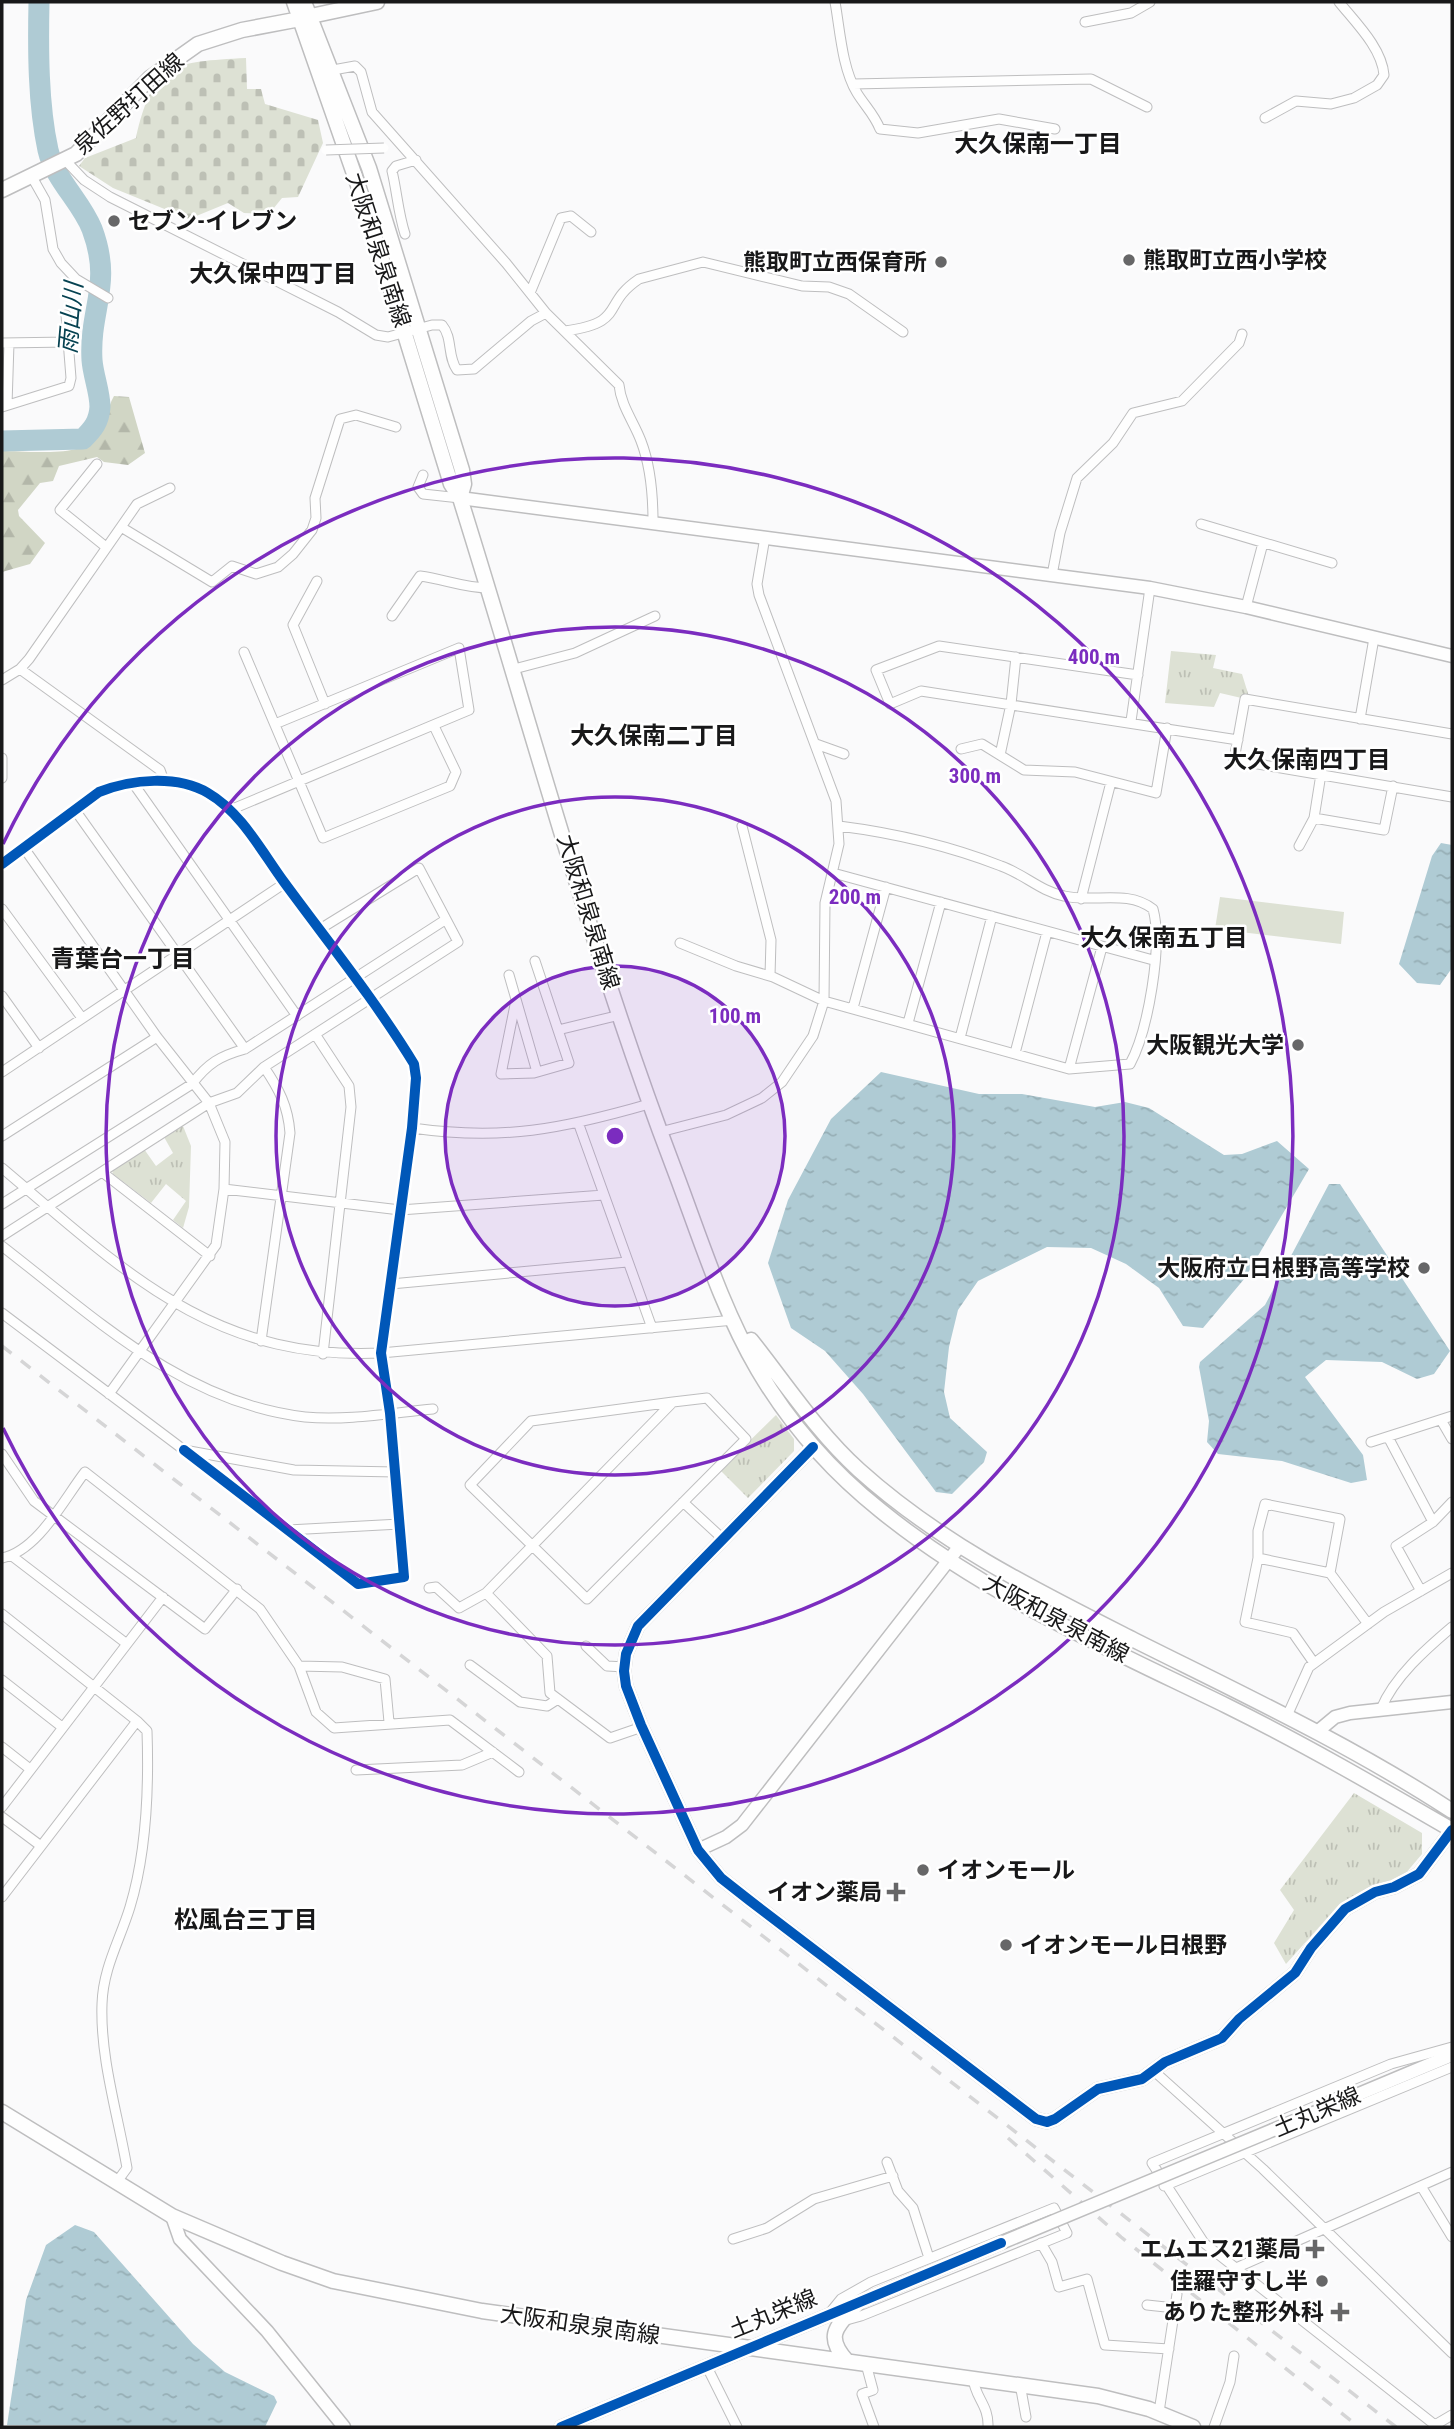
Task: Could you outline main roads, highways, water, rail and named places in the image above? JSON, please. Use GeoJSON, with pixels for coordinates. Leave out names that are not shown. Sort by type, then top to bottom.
{"type":"FeatureCollection","features":[{"type":"Feature","properties":{"kind":"main road","name":"大阪和泉泉南線"},"geometry":{"type":"LineString","coordinates":[[294,2],[333,70],[369,168],[412,332]]}},
{"type":"Feature","properties":{"kind":"main road","name":"大阪和泉泉南線"},"geometry":{"type":"LineString","coordinates":[[304,2],[305,18],[342,134],[462,470],[464,484],[460,498],[649,1104],[715,1278],[757,1368],[813,1447],[880,1510],[949,1561],[1056,1621],[1289,1737],[1452,1830]]}},
{"type":"Feature","properties":{"kind":"main road","name":"泉佐野打田線"},"geometry":{"type":"LineString","coordinates":[[2,190],[62,162],[100,132],[150,78],[176,57],[217,37],[377,2]]}},
{"type":"Feature","properties":{"kind":"main road","name":"大阪和泉泉南線"},"geometry":{"type":"LineString","coordinates":[[734,1320],[807,1416],[859,1470],[959,1547],[1032,1589],[1317,1732],[1452,1811]]}},
{"type":"Feature","properties":{"kind":"main road","name":"大阪和泉泉南線"},"geometry":{"type":"LineString","coordinates":[[2,2112],[172,2216],[282,2263],[384,2293],[482,2311],[1098,2396],[1159,2412],[1193,2427]]}},
{"type":"Feature","properties":{"kind":"main road"},"geometry":{"type":"LineString","coordinates":[[847,2361],[837,2351],[834,2338],[836,2327],[859,2302]]}},
{"type":"Feature","properties":{"kind":"water"},"geometry":{"type":"Polygon","coordinates":[[[1441,843],[1452,845],[1452,968],[1440,985],[1417,983],[1399,964],[1432,856],[1441,843]]]}},
{"type":"Feature","properties":{"kind":"water"},"geometry":{"type":"Polygon","coordinates":[[[881,1072],[979,1094],[1022,1094],[1095,1107],[1125,1102],[1149,1108],[1224,1155],[1242,1154],[1277,1141],[1309,1169],[1245,1278],[1203,1328],[1183,1326],[1159,1288],[1126,1264],[1091,1248],[1047,1247],[978,1281],[958,1310],[949,1347],[944,1392],[950,1418],[987,1452],[984,1462],[952,1494],[936,1492],[863,1394],[825,1351],[791,1328],[768,1263],[788,1200],[831,1119],[881,1072]]]}},
{"type":"Feature","properties":{"kind":"water"},"geometry":{"type":"Polygon","coordinates":[[[1329,1184],[1340,1184],[1450,1351],[1434,1374],[1417,1379],[1382,1362],[1326,1360],[1305,1377],[1363,1455],[1367,1480],[1351,1483],[1282,1461],[1218,1454],[1207,1442],[1209,1421],[1199,1367],[1200,1362],[1265,1305],[1329,1184]]]}},
{"type":"Feature","properties":{"kind":"water"},"geometry":{"type":"Polygon","coordinates":[[[75,2225],[94,2232],[193,2344],[225,2372],[274,2396],[277,2402],[265,2427],[7,2425],[26,2300],[46,2245],[75,2225]]]}},
{"type":"Feature","properties":{"kind":"waterway","name":"雨山川"},"geometry":{"type":"LineString","coordinates":[[2,441],[83,439],[95,425],[100,407],[92,360],[100,281],[98,249],[87,219],[56,171],[48,150],[40,95],[39,2]]}},
{"type":"Feature","properties":{"kind":"railway"},"geometry":{"type":"LineString","coordinates":[[2,1346],[1396,2427]]}},
{"type":"Feature","properties":{"kind":"railway"},"geometry":{"type":"LineString","coordinates":[[1008,2138],[1121,2237],[1359,2427]]}},
{"type":"Feature","properties":{"kind":"place","name":"セブン-イレブン"},"geometry":{"type":"Point","coordinates":[114,221]}},
{"type":"Feature","properties":{"kind":"place","name":"熊取町立西小学校"},"geometry":{"type":"Point","coordinates":[1129,260]}},
{"type":"Feature","properties":{"kind":"place","name":"熊取町立西保育所"},"geometry":{"type":"Point","coordinates":[941,262]}},
{"type":"Feature","properties":{"kind":"place","name":"大阪観光大学"},"geometry":{"type":"Point","coordinates":[1298,1045]}},
{"type":"Feature","properties":{"kind":"place","name":"大阪府立日根野高等学校"},"geometry":{"type":"Point","coordinates":[1424,1268]}},
{"type":"Feature","properties":{"kind":"place","name":"イオンモール"},"geometry":{"type":"Point","coordinates":[923,1870]}},
{"type":"Feature","properties":{"kind":"place","name":"イオン薬局"},"geometry":{"type":"Point","coordinates":[896,1892]}},
{"type":"Feature","properties":{"kind":"place","name":"イオンモール日根野"},"geometry":{"type":"Point","coordinates":[1006,1945]}},
{"type":"Feature","properties":{"kind":"place","name":"エムエス21薬局"},"geometry":{"type":"Point","coordinates":[1315,2249]}},
{"type":"Feature","properties":{"kind":"place","name":"佳羅守すし半"},"geometry":{"type":"Point","coordinates":[1322,2281]}},
{"type":"Feature","properties":{"kind":"place","name":"ありた整形外科"},"geometry":{"type":"Point","coordinates":[1340,2312]}},
{"type":"Feature","properties":{"kind":"district","name":"大久保南一丁目"},"geometry":{"type":"Point","coordinates":[1038,144]}},
{"type":"Feature","properties":{"kind":"district","name":"大久保中四丁目"},"geometry":{"type":"Point","coordinates":[273,274]}},
{"type":"Feature","properties":{"kind":"district","name":"大久保南二丁目"},"geometry":{"type":"Point","coordinates":[654,736]}},
{"type":"Feature","properties":{"kind":"district","name":"大久保南四丁目"},"geometry":{"type":"Point","coordinates":[1307,760]}},
{"type":"Feature","properties":{"kind":"district","name":"大久保南五丁目"},"geometry":{"type":"Point","coordinates":[1164,938]}},
{"type":"Feature","properties":{"kind":"district","name":"青葉台一丁目"},"geometry":{"type":"Point","coordinates":[123,959]}},
{"type":"Feature","properties":{"kind":"district","name":"松風台三丁目"},"geometry":{"type":"Point","coordinates":[246,1920]}}]}
